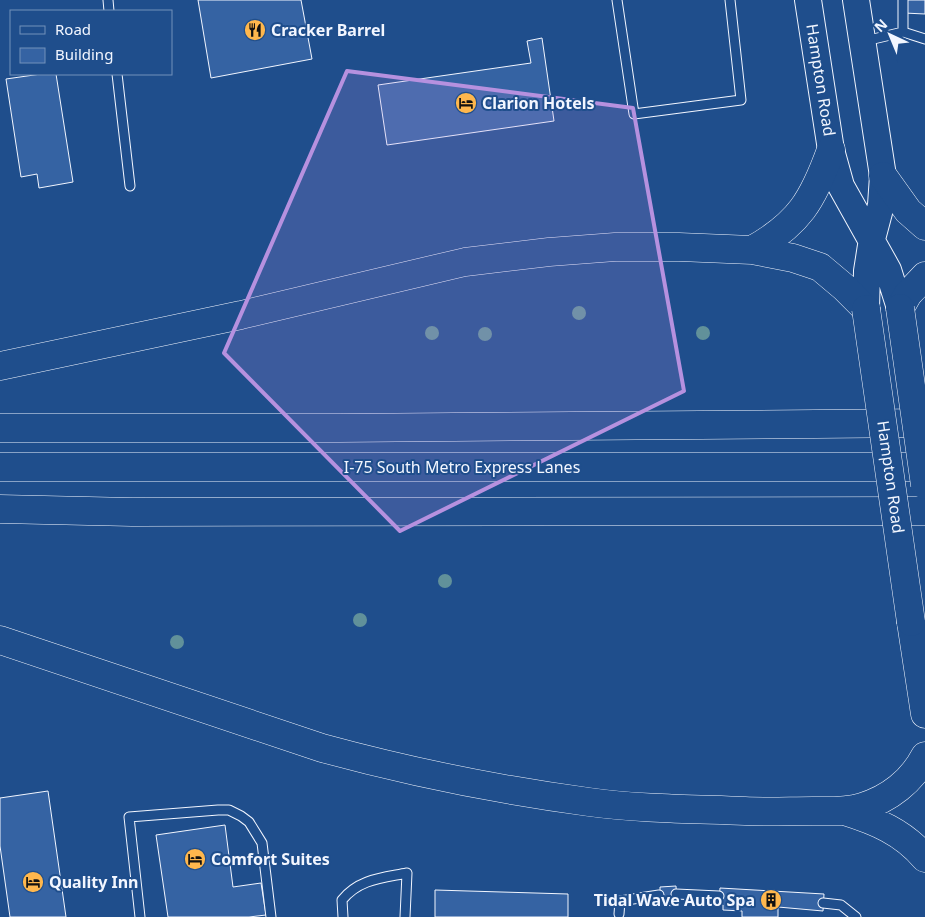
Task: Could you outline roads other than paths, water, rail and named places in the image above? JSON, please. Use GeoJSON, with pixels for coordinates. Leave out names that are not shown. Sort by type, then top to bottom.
{"type":"FeatureCollection","features":[{"type":"Feature","properties":{"kind":"highway"},"geometry":{"type":"LineString","coordinates":[[752,250],[781,232],[804,208],[821,180],[832,150]]}},
{"type":"Feature","properties":{"kind":"highway"},"geometry":{"type":"LineString","coordinates":[[883,176],[895,196],[925,226]]}},
{"type":"Feature","properties":{"kind":"highway"},"geometry":{"type":"LineString","coordinates":[[0,366],[241,315],[465,262],[548,252],[679,247],[752,250],[793,258],[820,267],[866,309]]}},
{"type":"Feature","properties":{"kind":"highway"},"geometry":{"type":"LineString","coordinates":[[900,308],[908,294],[925,276]]}},
{"type":"Feature","properties":{"kind":"highway","name":"Hampton Road"},"geometry":{"type":"LineString","coordinates":[[900,308],[925,485]]}},
{"type":"Feature","properties":{"kind":"highway","name":"Hampton Road"},"geometry":{"type":"LineString","coordinates":[[866,309],[925,714]]}},
{"type":"Feature","properties":{"kind":"highway"},"geometry":{"type":"LineString","coordinates":[[0,428],[340,428],[925,423]]}},
{"type":"Feature","properties":{"kind":"highway","name":"I-75 South Metro Express Lanes"},"geometry":{"type":"LineString","coordinates":[[0,467],[925,467]]}},
{"type":"Feature","properties":{"kind":"highway"},"geometry":{"type":"LineString","coordinates":[[0,509],[132,512],[925,511]]}},
{"type":"Feature","properties":{"kind":"highway"},"geometry":{"type":"LineString","coordinates":[[0,640],[322,748],[409,770],[486,786],[591,802],[675,809],[760,812],[844,811],[876,802],[890,794],[914,774],[925,756]]}},
{"type":"Feature","properties":{"kind":"highway"},"geometry":{"type":"LineString","coordinates":[[844,811],[885,825],[925,858]]}},
{"type":"Feature","properties":{"kind":"main road","name":"Hampton Road"},"geometry":{"type":"LineString","coordinates":[[808,0],[832,150],[841,186],[888,270],[900,308]]}},
{"type":"Feature","properties":{"kind":"main road","name":"Hampton Road"},"geometry":{"type":"LineString","coordinates":[[856,0],[883,176],[881,206],[866,272],[866,309]]}},
{"type":"Feature","properties":{"kind":"lane"},"geometry":{"type":"LineString","coordinates":[[617,0],[634,114],[741,100],[730,0]]}},
{"type":"Feature","properties":{"kind":"lane"},"geometry":{"type":"LineString","coordinates":[[903,32],[904,0]]}},
{"type":"Feature","properties":{"kind":"lane"},"geometry":{"type":"LineString","coordinates":[[863,42],[903,32],[925,39]]}},
{"type":"Feature","properties":{"kind":"lane"},"geometry":{"type":"LineString","coordinates":[[117,75],[130,186]]}},
{"type":"Feature","properties":{"kind":"lane"},"geometry":{"type":"LineString","coordinates":[[140,917],[129,818],[218,810],[229,810],[242,816],[249,822],[262,843],[271,917]]}},
{"type":"Feature","properties":{"kind":"lane"},"geometry":{"type":"LineString","coordinates":[[343,917],[342,900],[351,889],[368,881],[408,873],[406,917]]}},
{"type":"Feature","properties":{"kind":"lane"},"geometry":{"type":"LineString","coordinates":[[676,894],[719,896]]}},
{"type":"Feature","properties":{"kind":"lane"},"geometry":{"type":"LineString","coordinates":[[619,914],[620,901],[659,895]]}},
{"type":"Feature","properties":{"kind":"lane"},"geometry":{"type":"LineString","coordinates":[[823,903],[841,905],[856,917]]}},
{"type":"Feature","properties":{"kind":"place","name":"Cracker Barrel"},"geometry":{"type":"Point","coordinates":[255,30]}},
{"type":"Feature","properties":{"kind":"place","name":"Clarion Hotels"},"geometry":{"type":"Point","coordinates":[466,103]}},
{"type":"Feature","properties":{"kind":"place","name":"Comfort Suites"},"geometry":{"type":"Point","coordinates":[195,859]}},
{"type":"Feature","properties":{"kind":"place","name":"Quality Inn"},"geometry":{"type":"Point","coordinates":[33,882]}},
{"type":"Feature","properties":{"kind":"place","name":"Tidal Wave Auto Spa"},"geometry":{"type":"Point","coordinates":[771,900]}}]}
